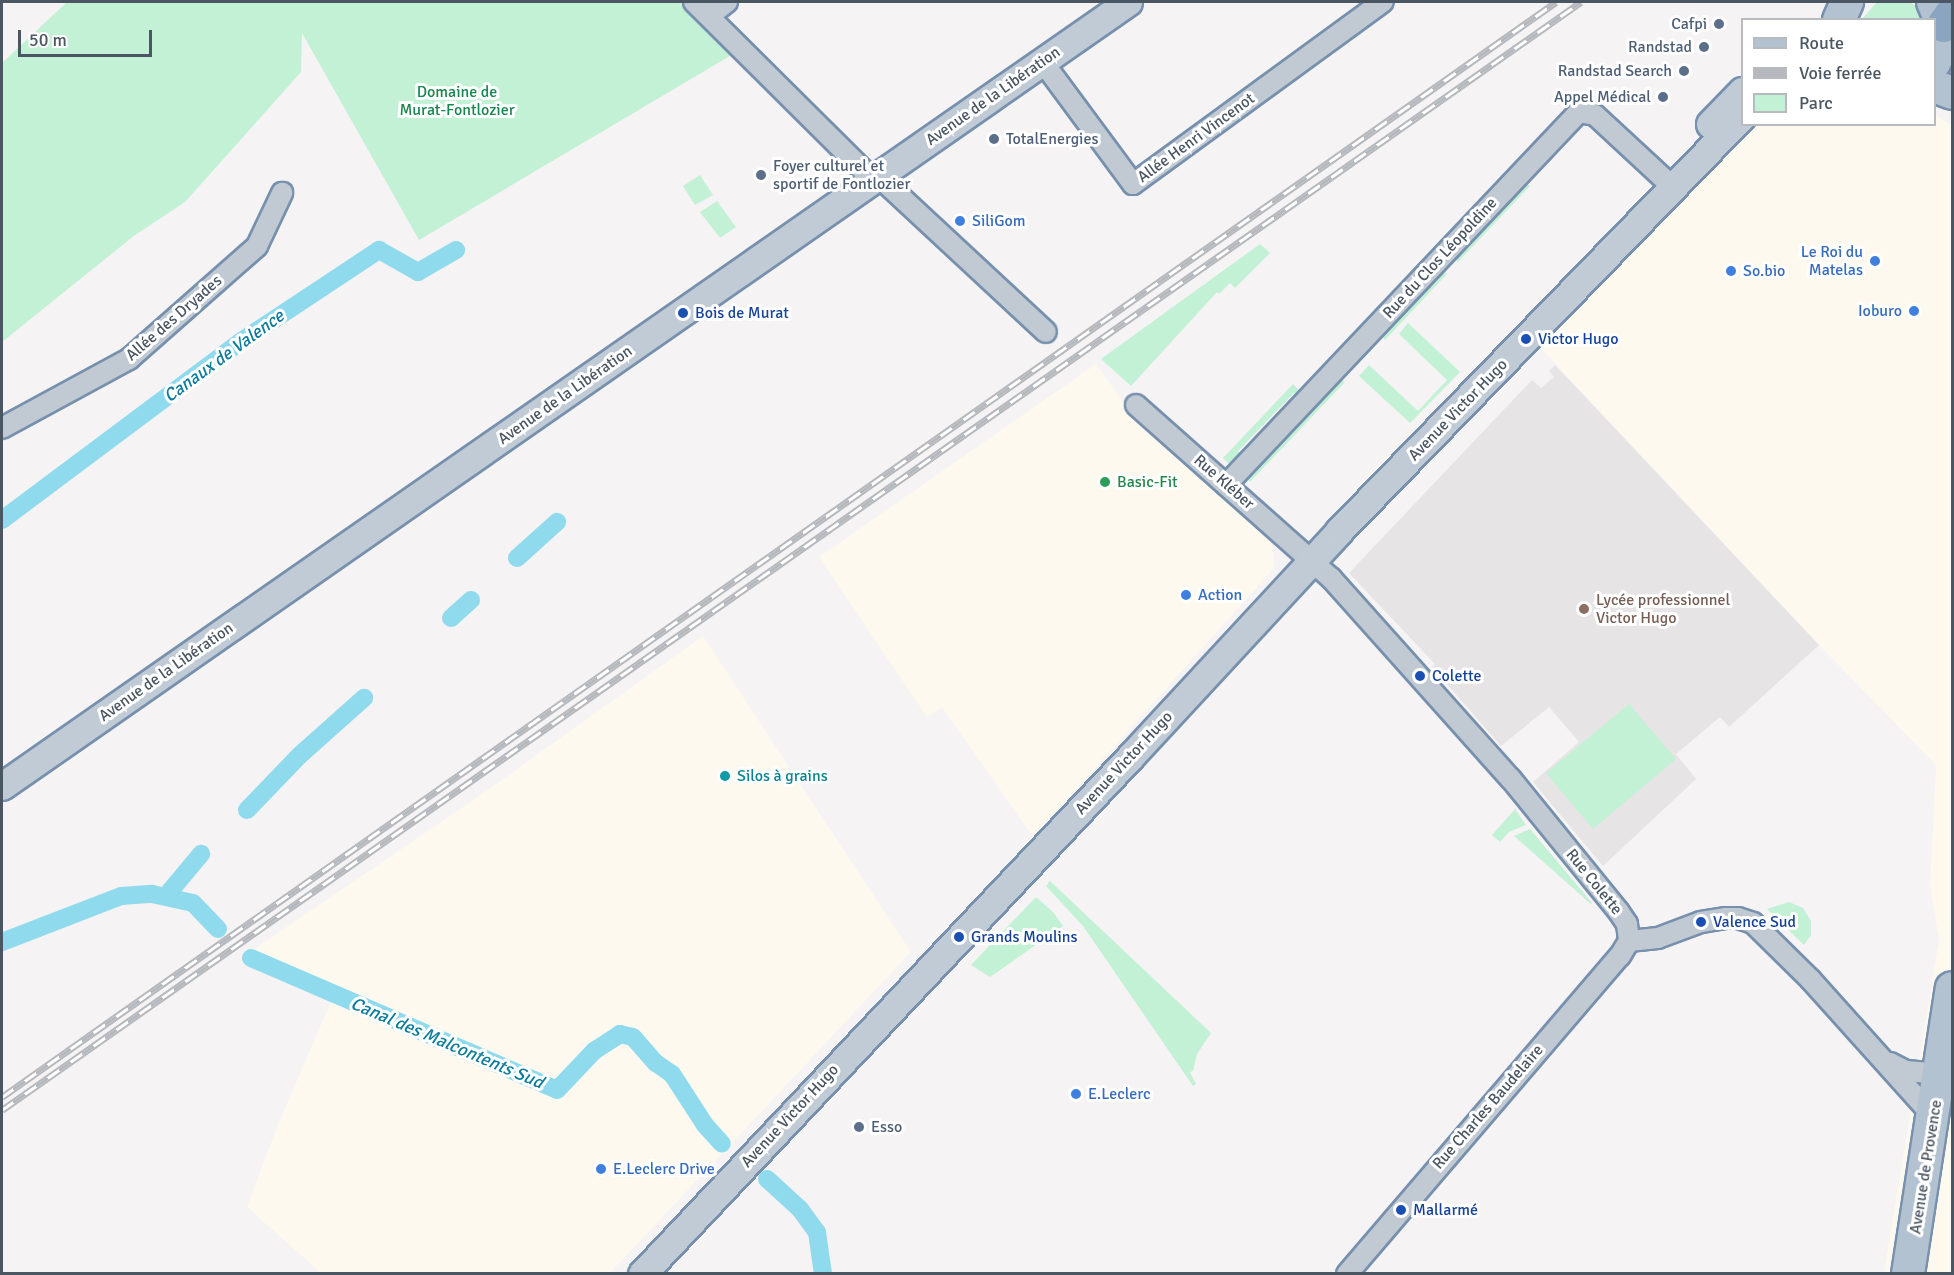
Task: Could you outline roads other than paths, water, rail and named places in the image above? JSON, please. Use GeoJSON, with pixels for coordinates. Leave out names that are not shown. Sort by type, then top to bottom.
{"type":"FeatureCollection","features":[{"type":"Feature","properties":{"kind":"main road","name":"Avenue de la Libération"},"geometry":{"type":"LineString","coordinates":[[2,786],[1128,2]]}},
{"type":"Feature","properties":{"kind":"main road"},"geometry":{"type":"LineString","coordinates":[[1840,18],[1847,2]]}},
{"type":"Feature","properties":{"kind":"main road"},"geometry":{"type":"LineString","coordinates":[[1936,86],[1953,93]]}},
{"type":"Feature","properties":{"kind":"main road","name":"Avenue Victor Hugo"},"geometry":{"type":"LineString","coordinates":[[1606,254],[1695,140],[1741,93]]}},
{"type":"Feature","properties":{"kind":"main road","name":"Avenue Victor Hugo"},"geometry":{"type":"LineString","coordinates":[[642,1274],[1060,831],[1311,560],[1606,254],[1741,118]]}},
{"type":"Feature","properties":{"kind":"main road","name":"Avenue de Provence"},"geometry":{"type":"LineString","coordinates":[[1922,1274],[1947,1075],[1953,988]]}},
{"type":"Feature","properties":{"kind":"main road","name":"Avenue de Provence"},"geometry":{"type":"LineString","coordinates":[[1908,1274],[1934,1117],[1947,1075]]}},
{"type":"Feature","properties":{"kind":"street"},"geometry":{"type":"LineString","coordinates":[[694,2],[875,178],[1046,332]]}},
{"type":"Feature","properties":{"kind":"street"},"geometry":{"type":"LineString","coordinates":[[709,16],[727,2]]}},
{"type":"Feature","properties":{"kind":"street","name":"Allée Henri Vincenot"},"geometry":{"type":"LineString","coordinates":[[1042,61],[1133,184],[1383,2]]}},
{"type":"Feature","properties":{"kind":"street","name":"Rue du Clos Léopoldine"},"geometry":{"type":"LineString","coordinates":[[1226,485],[1580,112],[1595,115],[1664,179]]}},
{"type":"Feature","properties":{"kind":"street","name":"Allée des Dryades"},"geometry":{"type":"LineString","coordinates":[[2,428],[129,359],[257,246],[282,193]]}},
{"type":"Feature","properties":{"kind":"street","name":"Rue Kléber"},"geometry":{"type":"LineString","coordinates":[[1136,405],[1311,560]]}},
{"type":"Feature","properties":{"kind":"street","name":"Rue Colette"},"geometry":{"type":"LineString","coordinates":[[1311,560],[1338,586],[1511,779],[1619,912],[1627,924],[1629,941]]}},
{"type":"Feature","properties":{"kind":"street"},"geometry":{"type":"LineString","coordinates":[[1629,941],[1658,938],[1725,918],[1738,918],[1753,923],[1810,979],[1934,1117]]}},
{"type":"Feature","properties":{"kind":"street","name":"Rue Charles Baudelaire"},"geometry":{"type":"LineString","coordinates":[[1347,1274],[1620,956],[1629,941]]}},
{"type":"Feature","properties":{"kind":"street"},"geometry":{"type":"LineString","coordinates":[[1885,1060],[1906,1071],[1934,1071],[1947,1075]]}},
{"type":"Feature","properties":{"kind":"waterway","name":"Canaux de Valence"},"geometry":{"type":"LineString","coordinates":[[2,520],[240,342],[379,250],[418,272],[456,250]]}},
{"type":"Feature","properties":{"kind":"waterway","name":"Canal des Malcontents Sud"},"geometry":{"type":"LineString","coordinates":[[517,558],[557,522]]}},
{"type":"Feature","properties":{"kind":"waterway","name":"Canal des Malcontents Sud"},"geometry":{"type":"LineString","coordinates":[[451,618],[471,600]]}},
{"type":"Feature","properties":{"kind":"waterway","name":"Canal des Malcontents Sud"},"geometry":{"type":"LineString","coordinates":[[247,810],[300,755],[364,698]]}},
{"type":"Feature","properties":{"kind":"waterway","name":"Canal des Malcontents Sud"},"geometry":{"type":"LineString","coordinates":[[166,896],[201,854]]}},
{"type":"Feature","properties":{"kind":"waterway","name":"Canal des Malcontents Sud"},"geometry":{"type":"LineString","coordinates":[[2,942],[121,896],[152,894],[193,903],[218,929]]}},
{"type":"Feature","properties":{"kind":"waterway","name":"Canal des Malcontents Sud"},"geometry":{"type":"LineString","coordinates":[[251,958],[557,1090],[594,1051],[620,1034],[633,1037],[656,1063],[672,1074],[705,1125],[722,1144]]}},
{"type":"Feature","properties":{"kind":"waterway","name":"Canal des Malcontents Sud"},"geometry":{"type":"LineString","coordinates":[[767,1179],[800,1209],[817,1232],[823,1274]]}},
{"type":"Feature","properties":{"kind":"railway"},"geometry":{"type":"LineString","coordinates":[[2,1097],[1556,2]]}},
{"type":"Feature","properties":{"kind":"railway"},"geometry":{"type":"LineString","coordinates":[[2,1110],[1581,2]]}},
{"type":"Feature","properties":{"kind":"place","name":"Cafpi"},"geometry":{"type":"Point","coordinates":[1719,24]}},
{"type":"Feature","properties":{"kind":"place","name":"Randstad"},"geometry":{"type":"Point","coordinates":[1704,47]}},
{"type":"Feature","properties":{"kind":"place","name":"Randstad Search"},"geometry":{"type":"Point","coordinates":[1684,71]}},
{"type":"Feature","properties":{"kind":"place","name":"Appel Médical"},"geometry":{"type":"Point","coordinates":[1663,97]}},
{"type":"Feature","properties":{"kind":"place","name":"TotalEnergies"},"geometry":{"type":"Point","coordinates":[994,139]}},
{"type":"Feature","properties":{"kind":"place","name":"Foyer culturel et sportif de Fontlozier"},"geometry":{"type":"Point","coordinates":[761,175]}},
{"type":"Feature","properties":{"kind":"place","name":"SiliGom"},"geometry":{"type":"Point","coordinates":[960,221]}},
{"type":"Feature","properties":{"kind":"place","name":"Le Roi du Matelas"},"geometry":{"type":"Point","coordinates":[1875,261]}},
{"type":"Feature","properties":{"kind":"place","name":"So.bio"},"geometry":{"type":"Point","coordinates":[1731,271]}},
{"type":"Feature","properties":{"kind":"place","name":"Ioburo"},"geometry":{"type":"Point","coordinates":[1914,311]}},
{"type":"Feature","properties":{"kind":"place","name":"Bois de Murat"},"geometry":{"type":"Point","coordinates":[683,313]}},
{"type":"Feature","properties":{"kind":"place","name":"Victor Hugo"},"geometry":{"type":"Point","coordinates":[1526,339]}},
{"type":"Feature","properties":{"kind":"place","name":"Basic-Fit"},"geometry":{"type":"Point","coordinates":[1105,482]}},
{"type":"Feature","properties":{"kind":"place","name":"Action"},"geometry":{"type":"Point","coordinates":[1186,595]}},
{"type":"Feature","properties":{"kind":"place","name":"Lycée professionnel Victor Hugo"},"geometry":{"type":"Point","coordinates":[1584,609]}},
{"type":"Feature","properties":{"kind":"place","name":"Colette"},"geometry":{"type":"Point","coordinates":[1420,676]}},
{"type":"Feature","properties":{"kind":"place","name":"Silos à grains"},"geometry":{"type":"Point","coordinates":[725,776]}},
{"type":"Feature","properties":{"kind":"place","name":"Valence Sud"},"geometry":{"type":"Point","coordinates":[1701,922]}},
{"type":"Feature","properties":{"kind":"place","name":"Grands Moulins"},"geometry":{"type":"Point","coordinates":[959,937]}},
{"type":"Feature","properties":{"kind":"place","name":"E.Leclerc"},"geometry":{"type":"Point","coordinates":[1076,1094]}},
{"type":"Feature","properties":{"kind":"place","name":"Esso"},"geometry":{"type":"Point","coordinates":[859,1127]}},
{"type":"Feature","properties":{"kind":"place","name":"E.Leclerc Drive"},"geometry":{"type":"Point","coordinates":[601,1169]}},
{"type":"Feature","properties":{"kind":"place","name":"Mallarmé"},"geometry":{"type":"Point","coordinates":[1401,1210]}},
{"type":"Feature","properties":{"kind":"park label","name":"Domaine de Murat-Fontlozier"},"geometry":{"type":"Point","coordinates":[457,101]}}]}
